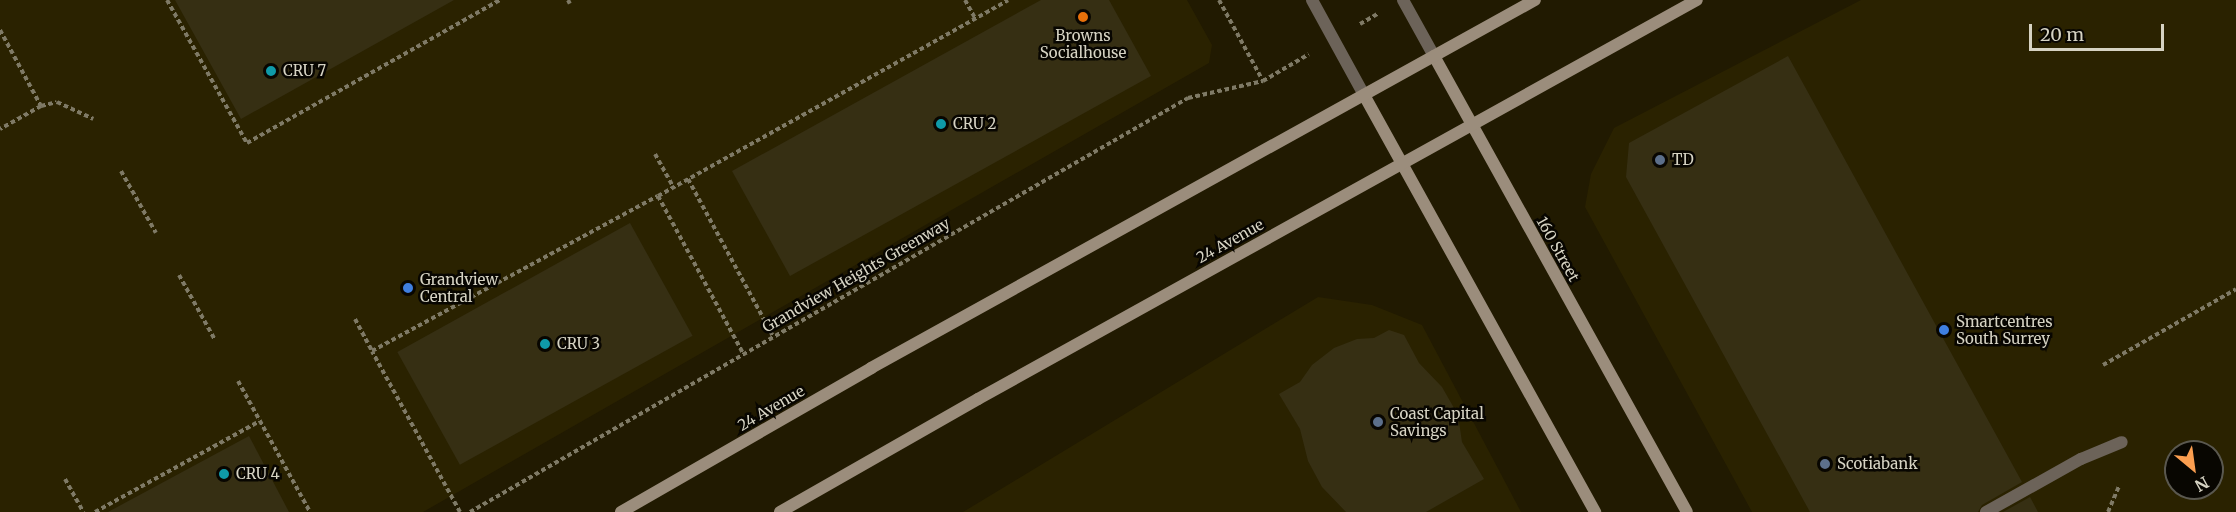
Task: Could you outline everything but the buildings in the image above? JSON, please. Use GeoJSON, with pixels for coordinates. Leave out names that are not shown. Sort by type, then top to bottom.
{"type":"FeatureCollection","features":[{"type":"Feature","properties":{"kind":"main road","name":"24 Avenue"},"geometry":{"type":"LineString","coordinates":[[621,512],[871,368],[1536,0]]}},
{"type":"Feature","properties":{"kind":"main road","name":"24 Avenue"},"geometry":{"type":"LineString","coordinates":[[780,512],[978,399],[1697,0]]}},
{"type":"Feature","properties":{"kind":"main road","name":"160 Street"},"geometry":{"type":"LineString","coordinates":[[1434,56],[1687,512]]}},
{"type":"Feature","properties":{"kind":"main road"},"geometry":{"type":"LineString","coordinates":[[1364,95],[1595,512]]}},
{"type":"Feature","properties":{"kind":"street"},"geometry":{"type":"LineString","coordinates":[[1312,0],[1364,95]]}},
{"type":"Feature","properties":{"kind":"street","name":"160 Street"},"geometry":{"type":"LineString","coordinates":[[1403,0],[1434,56]]}},
{"type":"Feature","properties":{"kind":"street"},"geometry":{"type":"LineString","coordinates":[[1986,512],[2081,459],[2122,442]]}},
{"type":"Feature","properties":{"kind":"path"},"geometry":{"type":"LineString","coordinates":[[167,0],[247,143],[500,0]]}},
{"type":"Feature","properties":{"kind":"path"},"geometry":{"type":"LineString","coordinates":[[965,0],[975,18]]}},
{"type":"Feature","properties":{"kind":"path"},"geometry":{"type":"LineString","coordinates":[[372,351],[658,196],[1008,0]]}},
{"type":"Feature","properties":{"kind":"path","name":"Grandview Heights Greenway"},"geometry":{"type":"LineString","coordinates":[[470,512],[1188,98],[1263,81],[1219,0]]}},
{"type":"Feature","properties":{"kind":"path"},"geometry":{"type":"LineString","coordinates":[[0,30],[41,106]]}},
{"type":"Feature","properties":{"kind":"path"},"geometry":{"type":"LineString","coordinates":[[0,129],[41,106],[57,102],[93,118]]}},
{"type":"Feature","properties":{"kind":"path"},"geometry":{"type":"LineString","coordinates":[[655,153],[673,187]]}},
{"type":"Feature","properties":{"kind":"path"},"geometry":{"type":"LineString","coordinates":[[121,171],[156,233]]}},
{"type":"Feature","properties":{"kind":"path"},"geometry":{"type":"LineString","coordinates":[[688,179],[773,336]]}},
{"type":"Feature","properties":{"kind":"path"},"geometry":{"type":"LineString","coordinates":[[658,196],[743,353]]}},
{"type":"Feature","properties":{"kind":"path"},"geometry":{"type":"LineString","coordinates":[[179,275],[215,340]]}},
{"type":"Feature","properties":{"kind":"path"},"geometry":{"type":"LineString","coordinates":[[2103,365],[2236,289]]}},
{"type":"Feature","properties":{"kind":"path"},"geometry":{"type":"LineString","coordinates":[[355,319],[460,512]]}},
{"type":"Feature","properties":{"kind":"path"},"geometry":{"type":"LineString","coordinates":[[238,381],[310,512]]}},
{"type":"Feature","properties":{"kind":"path"},"geometry":{"type":"LineString","coordinates":[[96,512],[260,421]]}},
{"type":"Feature","properties":{"kind":"path"},"geometry":{"type":"LineString","coordinates":[[64,479],[83,512]]}},
{"type":"Feature","properties":{"kind":"path"},"geometry":{"type":"LineString","coordinates":[[2108,512],[2120,486]]}},
{"type":"Feature","properties":{"kind":"shaded area","name":"Grandview Central"},"geometry":{"type":"Polygon","coordinates":[[[0,0],[1187,0],[1212,45],[1209,63],[423,512],[0,512],[0,0]]]}},
{"type":"Feature","properties":{"kind":"shaded area","name":"Smartcentres South Surrey"},"geometry":{"type":"Polygon","coordinates":[[[1861,0],[2236,0],[2236,512],[1752,512],[1585,207],[1591,174],[1614,128],[1861,0]]]}},
{"type":"Feature","properties":{"kind":"shaded area"},"geometry":{"type":"Polygon","coordinates":[[[1318,297],[1372,305],[1422,325],[1521,512],[963,512],[1318,297]]]}},
{"type":"Feature","properties":{"kind":"place","name":"Browns Socialhouse"},"geometry":{"type":"Point","coordinates":[1083,17]}},
{"type":"Feature","properties":{"kind":"place","name":"CRU 7"},"geometry":{"type":"Point","coordinates":[271,71]}},
{"type":"Feature","properties":{"kind":"place","name":"CRU 2"},"geometry":{"type":"Point","coordinates":[941,124]}},
{"type":"Feature","properties":{"kind":"place","name":"TD"},"geometry":{"type":"Point","coordinates":[1660,160]}},
{"type":"Feature","properties":{"kind":"place","name":"Grandview Central"},"geometry":{"type":"Point","coordinates":[408,288]}},
{"type":"Feature","properties":{"kind":"place","name":"Smartcentres South Surrey"},"geometry":{"type":"Point","coordinates":[1944,330]}},
{"type":"Feature","properties":{"kind":"place","name":"CRU 3"},"geometry":{"type":"Point","coordinates":[545,344]}},
{"type":"Feature","properties":{"kind":"place","name":"Coast Capital Savings"},"geometry":{"type":"Point","coordinates":[1378,422]}},
{"type":"Feature","properties":{"kind":"place","name":"Scotiabank"},"geometry":{"type":"Point","coordinates":[1825,464]}},
{"type":"Feature","properties":{"kind":"place","name":"CRU 4"},"geometry":{"type":"Point","coordinates":[224,474]}}]}
